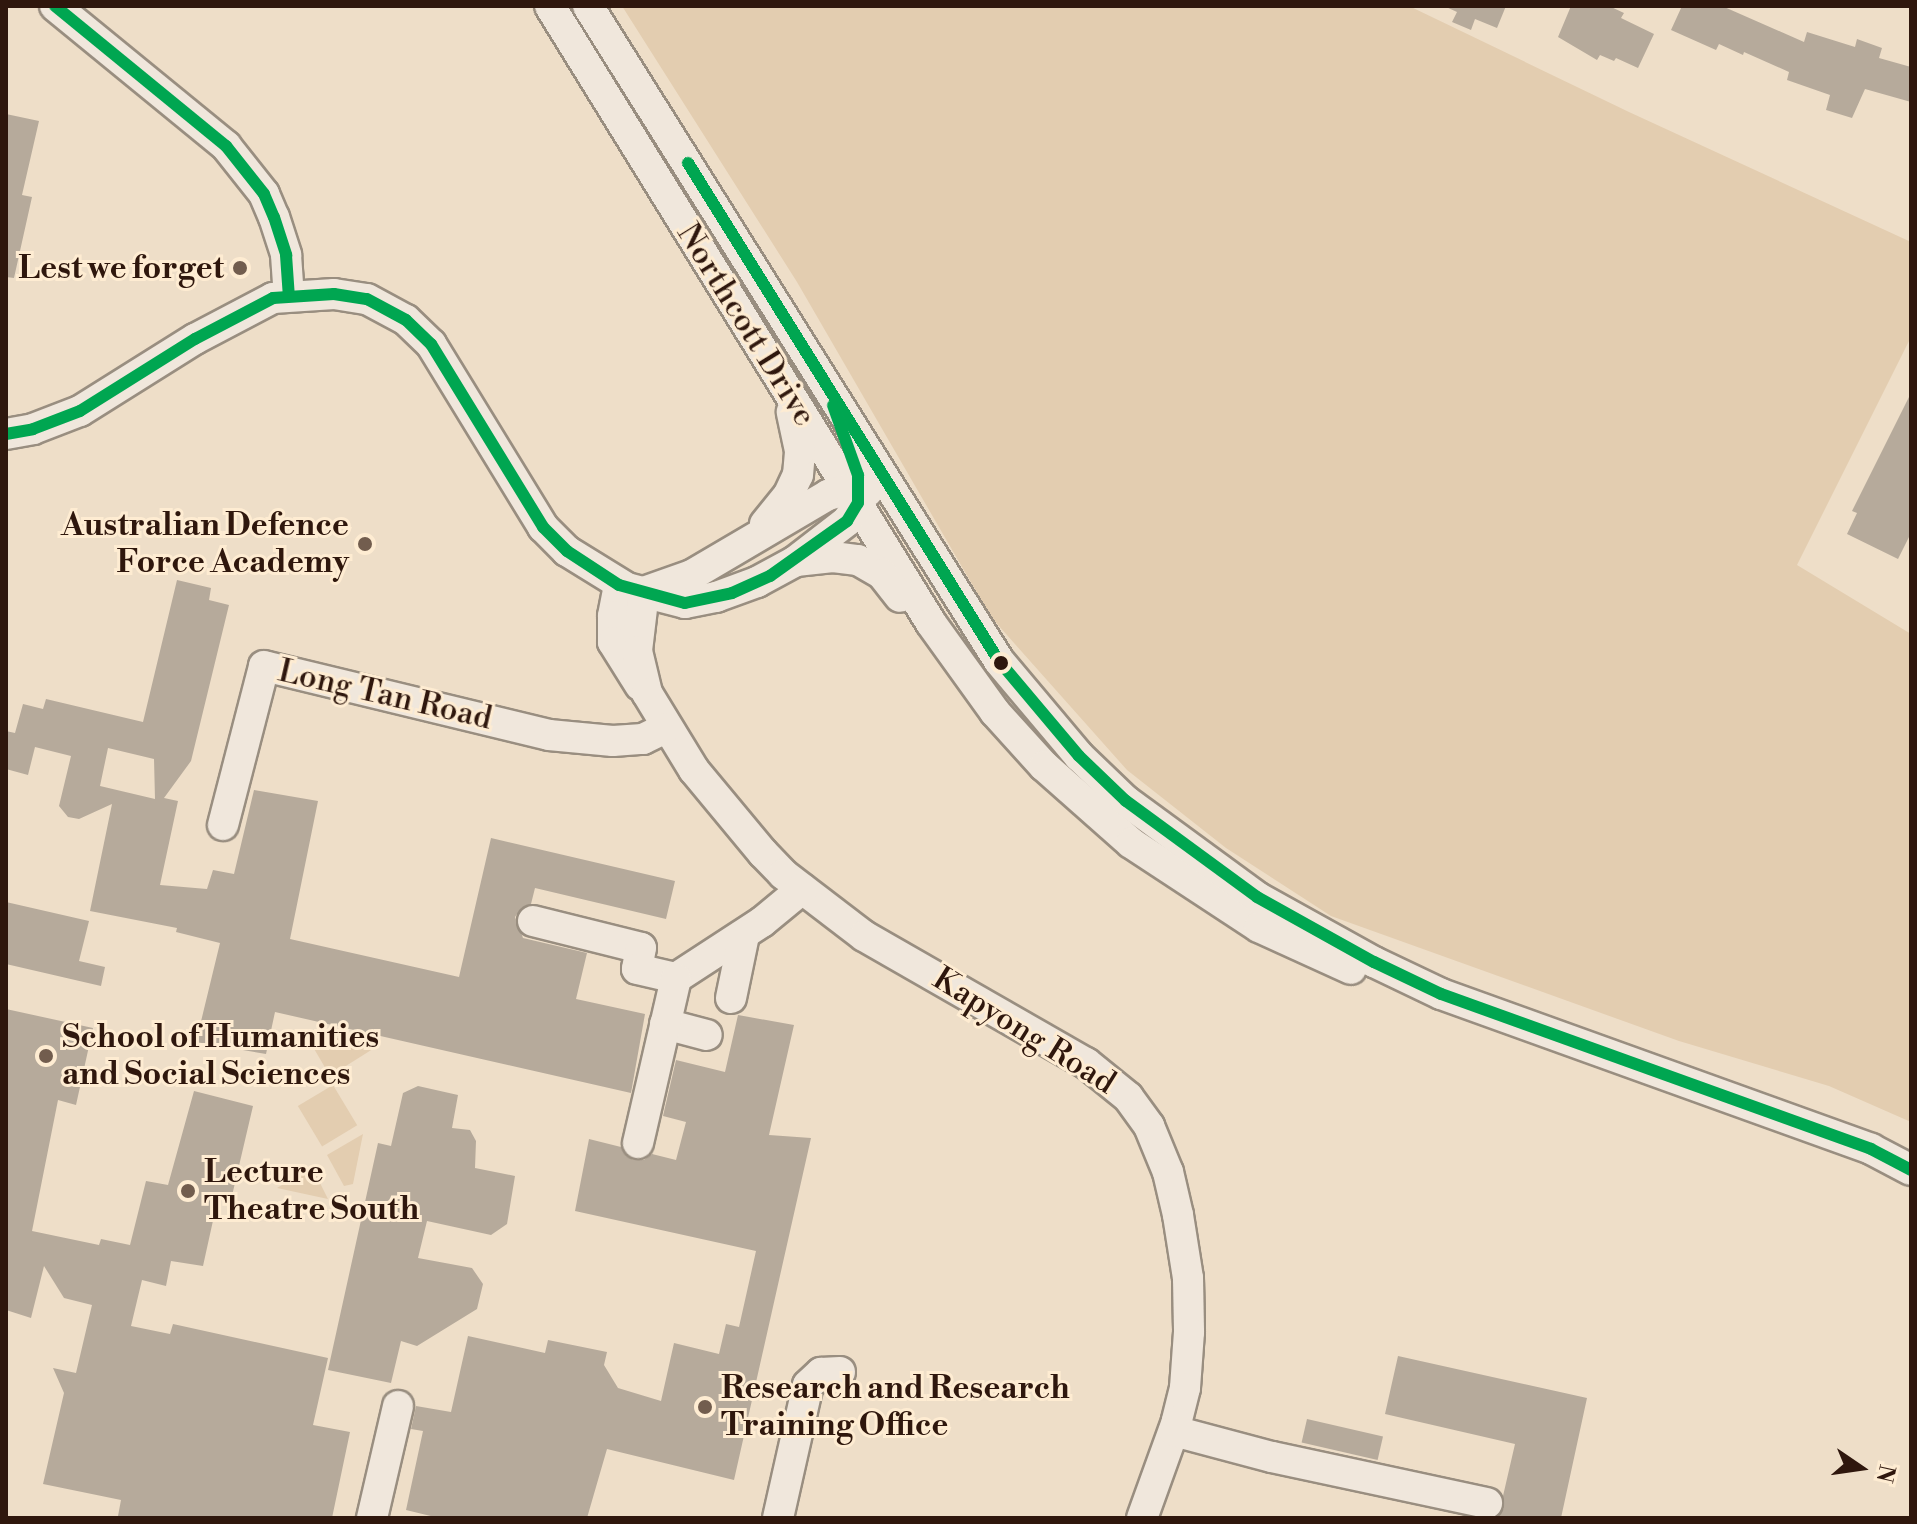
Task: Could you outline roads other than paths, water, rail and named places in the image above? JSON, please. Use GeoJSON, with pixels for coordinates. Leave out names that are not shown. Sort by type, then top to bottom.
{"type":"FeatureCollection","features":[{"type":"Feature","properties":{"kind":"street"},"geometry":{"type":"LineString","coordinates":[[55,6],[226,146],[264,194],[274,217],[286,255],[289,294]]}},
{"type":"Feature","properties":{"kind":"street","name":"Northcott Drive"},"geometry":{"type":"LineString","coordinates":[[550,6],[957,662],[995,712],[1059,780],[1131,843],[1259,927],[1383,982],[1441,994]]}},
{"type":"Feature","properties":{"kind":"street","name":"Northcott Drive"},"geometry":{"type":"LineString","coordinates":[[588,6],[999,661],[1079,756],[1126,801],[1257,897],[1374,962],[1441,994],[1871,1149],[1911,1170]]}},
{"type":"Feature","properties":{"kind":"street"},"geometry":{"type":"LineString","coordinates":[[6,434],[33,429],[72,415],[195,339],[273,298],[289,294],[334,294],[367,299],[406,320],[431,344],[543,527],[567,551],[632,589],[673,601],[698,601],[742,589],[794,562],[847,521],[855,494],[856,466],[839,428],[830,395]]}},
{"type":"Feature","properties":{"kind":"street"},"geometry":{"type":"LineString","coordinates":[[750,541],[783,503],[798,475],[800,451],[787,389]]}},
{"type":"Feature","properties":{"kind":"street"},"geometry":{"type":"LineString","coordinates":[[632,589],[683,580],[816,501],[855,494],[885,498],[905,514]]}},
{"type":"Feature","properties":{"kind":"street"},"geometry":{"type":"LineString","coordinates":[[794,562],[853,558],[882,574],[949,673],[993,729],[1015,752],[1059,780]]}},
{"type":"Feature","properties":{"kind":"street","name":"Kapyong Road"},"geometry":{"type":"LineString","coordinates":[[632,589],[637,651],[647,693],[666,728],[728,813],[763,853],[802,889],[864,936],[1086,1063],[1128,1097],[1149,1126],[1168,1172],[1189,1288],[1187,1369],[1174,1431],[1142,1518]]}},
{"type":"Feature","properties":{"kind":"street","name":"Long Tan Road"},"geometry":{"type":"LineString","coordinates":[[223,825],[264,666],[549,735],[613,741],[643,739],[666,728]]}},
{"type":"Feature","properties":{"kind":"street"},"geometry":{"type":"LineString","coordinates":[[638,1143],[676,978],[744,935],[802,889]]}},
{"type":"Feature","properties":{"kind":"street"},"geometry":{"type":"LineString","coordinates":[[533,921],[641,948],[637,969],[676,978]]}},
{"type":"Feature","properties":{"kind":"street"},"geometry":{"type":"LineString","coordinates":[[731,998],[744,935]]}},
{"type":"Feature","properties":{"kind":"street"},"geometry":{"type":"LineString","coordinates":[[665,1024],[707,1035]]}},
{"type":"Feature","properties":{"kind":"street"},"geometry":{"type":"LineString","coordinates":[[778,1518],[810,1381],[826,1371],[840,1372]]}},
{"type":"Feature","properties":{"kind":"street"},"geometry":{"type":"LineString","coordinates":[[372,1518],[398,1406]]}},
{"type":"Feature","properties":{"kind":"street"},"geometry":{"type":"LineString","coordinates":[[1174,1431],[1260,1454],[1487,1503]]}},
{"type":"Feature","properties":{"kind":"place","name":"Lest we forget"},"geometry":{"type":"Point","coordinates":[240,268]}},
{"type":"Feature","properties":{"kind":"place","name":"Australian Defence Force Academy"},"geometry":{"type":"Point","coordinates":[365,544]}},
{"type":"Feature","properties":{"kind":"place","name":"School of Humanities and Social Sciences"},"geometry":{"type":"Point","coordinates":[46,1056]}},
{"type":"Feature","properties":{"kind":"place","name":"Lecture Theatre South"},"geometry":{"type":"Point","coordinates":[188,1191]}},
{"type":"Feature","properties":{"kind":"place","name":"Research and Research Training Office"},"geometry":{"type":"Point","coordinates":[705,1407]}}]}
